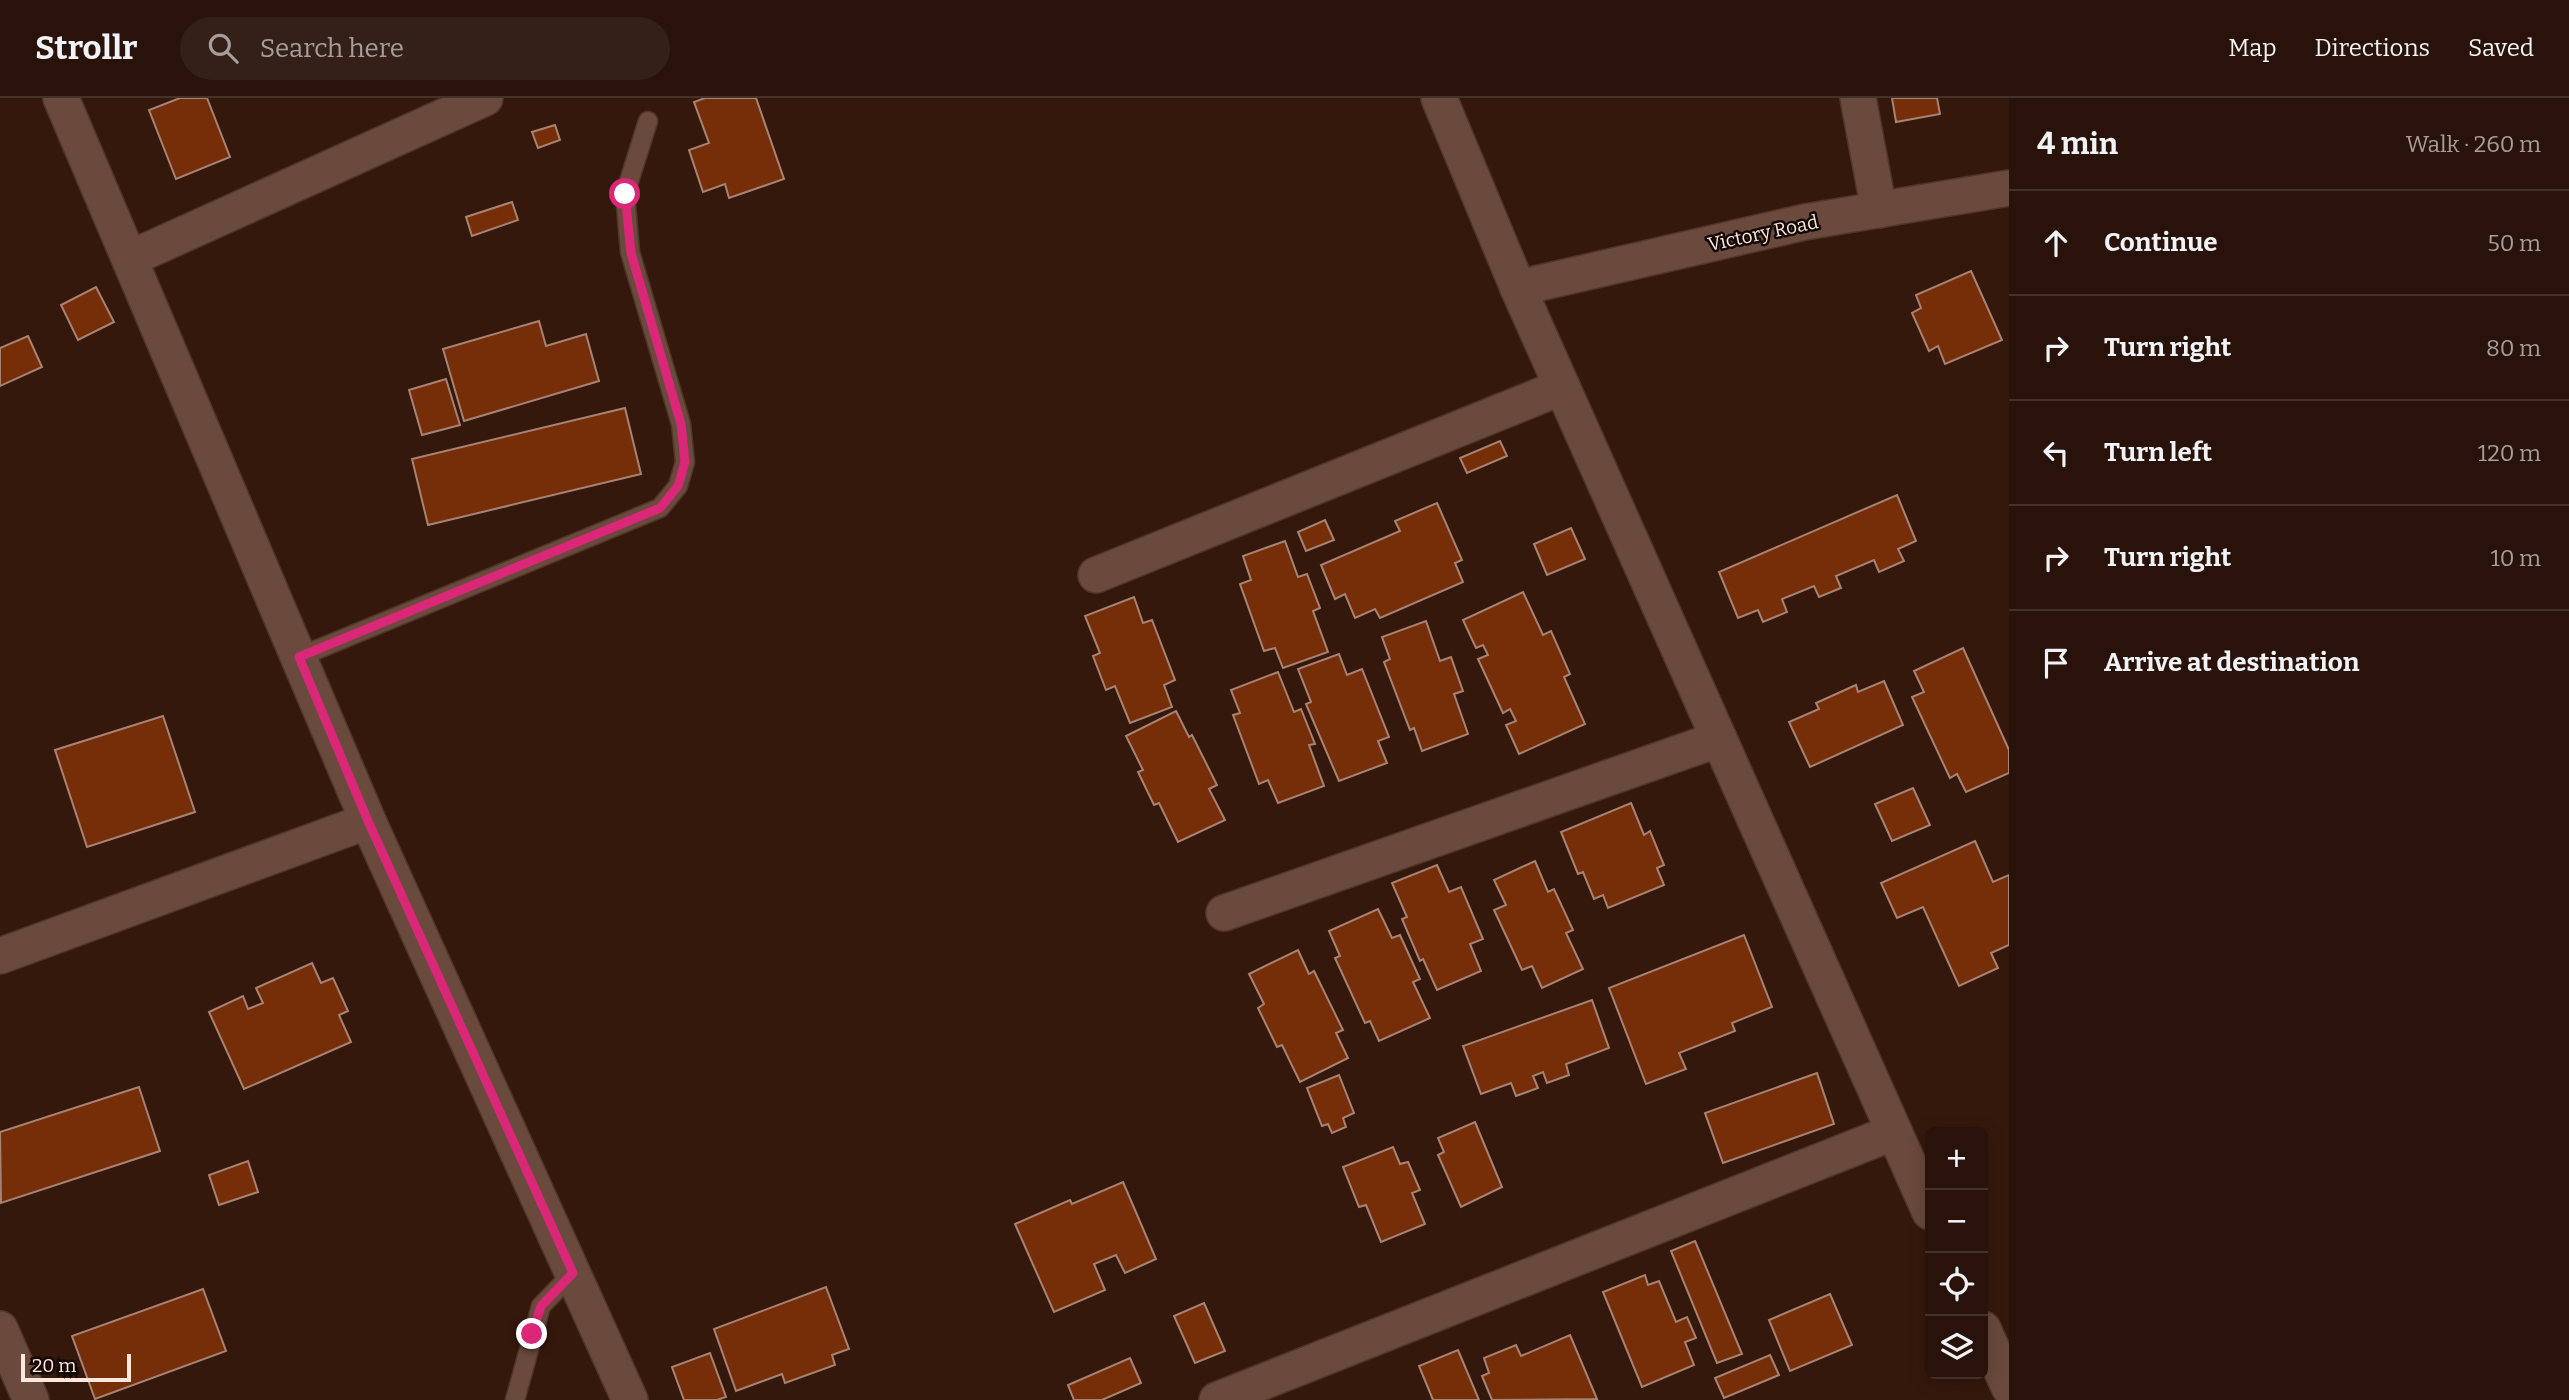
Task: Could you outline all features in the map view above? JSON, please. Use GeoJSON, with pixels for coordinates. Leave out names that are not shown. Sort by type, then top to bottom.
{"type":"FeatureCollection","features":[{"type":"Feature","properties":{"kind":"street"},"geometry":{"type":"LineString","coordinates":[[61,98],[368,821],[630,1400]]}},
{"type":"Feature","properties":{"kind":"street"},"geometry":{"type":"LineString","coordinates":[[131,258],[485,98]]}},
{"type":"Feature","properties":{"kind":"street"},"geometry":{"type":"LineString","coordinates":[[1439,98],[1518,288],[1925,1201]]}},
{"type":"Feature","properties":{"kind":"street"},"geometry":{"type":"LineString","coordinates":[[1858,98],[1879,210]]}},
{"type":"Feature","properties":{"kind":"street","name":"Victory Road"},"geometry":{"type":"LineString","coordinates":[[1518,288],[1805,222],[2009,188]]}},
{"type":"Feature","properties":{"kind":"street"},"geometry":{"type":"LineString","coordinates":[[1096,575],[1562,387]]}},
{"type":"Feature","properties":{"kind":"street"},"geometry":{"type":"LineString","coordinates":[[1224,913],[1719,739]]}},
{"type":"Feature","properties":{"kind":"street"},"geometry":{"type":"LineString","coordinates":[[0,956],[368,821]]}},
{"type":"Feature","properties":{"kind":"street"},"geometry":{"type":"LineString","coordinates":[[1217,1400],[1894,1132]]}},
{"type":"Feature","properties":{"kind":"street"},"geometry":{"type":"LineString","coordinates":[[0,1329],[31,1400]]}},
{"type":"Feature","properties":{"kind":"street"},"geometry":{"type":"LineString","coordinates":[[1988,1340],[2007,1380]]}},
{"type":"Feature","properties":{"kind":"lane"},"geometry":{"type":"LineString","coordinates":[[299,657],[660,508],[678,486],[685,462],[681,424],[631,253],[625,194],[648,121]]}},
{"type":"Feature","properties":{"kind":"lane"},"geometry":{"type":"LineString","coordinates":[[515,1400],[541,1306],[573,1273]]}},
{"type":"Feature","properties":{"kind":"building"},"geometry":{"type":"Polygon","coordinates":[[[180,98],[207,98],[230,157],[176,179],[149,110],[180,98]]]}},
{"type":"Feature","properties":{"kind":"building"},"geometry":{"type":"Polygon","coordinates":[[[705,98],[756,98],[784,179],[729,198],[725,184],[703,192],[689,150],[709,143],[694,102],[705,98]]]}},
{"type":"Feature","properties":{"kind":"building"},"geometry":{"type":"Polygon","coordinates":[[[1892,98],[1937,98],[1940,114],[1896,122],[1892,98]]]}},
{"type":"Feature","properties":{"kind":"building"},"geometry":{"type":"Polygon","coordinates":[[[555,125],[560,140],[538,148],[532,132],[555,125]]]}},
{"type":"Feature","properties":{"kind":"building"},"geometry":{"type":"Polygon","coordinates":[[[512,202],[518,220],[472,236],[466,217],[512,202]]]}},
{"type":"Feature","properties":{"kind":"building"},"geometry":{"type":"Polygon","coordinates":[[[1971,271],[2002,340],[1945,364],[1938,346],[1929,351],[1912,313],[1921,308],[1916,295],[1971,271]]]}},
{"type":"Feature","properties":{"kind":"building"},"geometry":{"type":"Polygon","coordinates":[[[96,287],[114,322],[78,340],[61,305],[96,287]]]}},
{"type":"Feature","properties":{"kind":"building"},"geometry":{"type":"Polygon","coordinates":[[[539,321],[546,346],[586,334],[599,381],[464,421],[443,349],[539,321]]]}},
{"type":"Feature","properties":{"kind":"building"},"geometry":{"type":"Polygon","coordinates":[[[28,336],[42,367],[0,386],[0,348],[28,336]]]}},
{"type":"Feature","properties":{"kind":"building"},"geometry":{"type":"Polygon","coordinates":[[[446,379],[460,425],[422,435],[409,390],[446,379]]]}},
{"type":"Feature","properties":{"kind":"building"},"geometry":{"type":"Polygon","coordinates":[[[625,408],[641,474],[428,525],[412,459],[625,408]]]}},
{"type":"Feature","properties":{"kind":"building"},"geometry":{"type":"Polygon","coordinates":[[[1500,441],[1507,456],[1467,473],[1460,458],[1500,441]]]}},
{"type":"Feature","properties":{"kind":"building"},"geometry":{"type":"Polygon","coordinates":[[[1897,495],[1916,541],[1898,549],[1904,561],[1879,572],[1874,560],[1836,576],[1841,588],[1819,597],[1814,586],[1782,599],[1787,612],[1763,622],[1758,610],[1738,618],[1719,572],[1897,495]]]}},
{"type":"Feature","properties":{"kind":"building"},"geometry":{"type":"Polygon","coordinates":[[[1437,503],[1462,560],[1455,563],[1463,582],[1380,618],[1375,609],[1355,618],[1345,594],[1335,599],[1321,565],[1400,531],[1395,521],[1437,503]]]}},
{"type":"Feature","properties":{"kind":"building"},"geometry":{"type":"Polygon","coordinates":[[[1325,520],[1334,540],[1306,551],[1298,532],[1325,520]]]}},
{"type":"Feature","properties":{"kind":"building"},"geometry":{"type":"Polygon","coordinates":[[[1571,528],[1585,559],[1547,575],[1534,544],[1571,528]]]}},
{"type":"Feature","properties":{"kind":"building"},"geometry":{"type":"Polygon","coordinates":[[[1285,541],[1298,577],[1307,574],[1320,608],[1313,611],[1328,652],[1283,668],[1275,648],[1264,651],[1240,584],[1251,580],[1243,556],[1285,541]]]}},
{"type":"Feature","properties":{"kind":"building"},"geometry":{"type":"Polygon","coordinates":[[[1523,592],[1543,635],[1551,631],[1570,674],[1564,677],[1585,724],[1519,754],[1506,725],[1516,721],[1510,709],[1503,713],[1478,659],[1488,655],[1483,645],[1476,648],[1463,620],[1523,592]]]}},
{"type":"Feature","properties":{"kind":"building"},"geometry":{"type":"Polygon","coordinates":[[[1134,597],[1143,623],[1152,620],[1175,680],[1164,685],[1172,707],[1130,723],[1115,686],[1106,690],[1093,656],[1100,653],[1085,616],[1134,597]]]}},
{"type":"Feature","properties":{"kind":"building"},"geometry":{"type":"Polygon","coordinates":[[[1426,621],[1440,661],[1451,657],[1463,691],[1454,694],[1468,734],[1422,751],[1414,728],[1410,730],[1384,662],[1390,659],[1382,637],[1426,621]]]}},
{"type":"Feature","properties":{"kind":"building"},"geometry":{"type":"Polygon","coordinates":[[[1963,648],[2009,750],[2009,773],[1966,792],[1957,774],[1950,778],[1912,697],[1924,692],[1914,671],[1963,648]]]}},
{"type":"Feature","properties":{"kind":"building"},"geometry":{"type":"Polygon","coordinates":[[[1339,654],[1347,675],[1362,669],[1389,737],[1378,741],[1387,763],[1339,781],[1306,704],[1311,702],[1298,669],[1339,654]]]}},
{"type":"Feature","properties":{"kind":"building"},"geometry":{"type":"Polygon","coordinates":[[[1278,672],[1294,712],[1301,709],[1315,744],[1309,745],[1324,786],[1278,803],[1268,780],[1259,784],[1233,715],[1240,713],[1231,690],[1278,672]]]}},
{"type":"Feature","properties":{"kind":"building"},"geometry":{"type":"Polygon","coordinates":[[[1884,681],[1903,725],[1810,767],[1789,722],[1819,709],[1816,703],[1856,685],[1858,692],[1884,681]]]}},
{"type":"Feature","properties":{"kind":"building"},"geometry":{"type":"Polygon","coordinates":[[[1176,711],[1189,737],[1192,735],[1217,785],[1209,789],[1225,820],[1178,842],[1159,803],[1154,805],[1138,772],[1143,770],[1126,736],[1176,711]]]}},
{"type":"Feature","properties":{"kind":"building"},"geometry":{"type":"Polygon","coordinates":[[[163,716],[195,812],[87,847],[55,750],[163,716]]]}},
{"type":"Feature","properties":{"kind":"building"},"geometry":{"type":"Polygon","coordinates":[[[1913,788],[1930,825],[1892,841],[1875,804],[1913,788]]]}},
{"type":"Feature","properties":{"kind":"building"},"geometry":{"type":"Polygon","coordinates":[[[1631,803],[1644,835],[1650,831],[1664,865],[1657,868],[1664,885],[1608,908],[1603,895],[1594,899],[1583,872],[1578,874],[1561,832],[1631,803]]]}},
{"type":"Feature","properties":{"kind":"building"},"geometry":{"type":"Polygon","coordinates":[[[1975,841],[1993,882],[2009,875],[2009,945],[1991,953],[1998,968],[1959,986],[1923,907],[1897,918],[1881,883],[1975,841]]]}},
{"type":"Feature","properties":{"kind":"building"},"geometry":{"type":"Polygon","coordinates":[[[1535,861],[1548,892],[1554,889],[1573,930],[1566,933],[1583,969],[1542,988],[1532,966],[1522,970],[1494,910],[1506,905],[1494,880],[1535,861]]]}},
{"type":"Feature","properties":{"kind":"building"},"geometry":{"type":"Polygon","coordinates":[[[1437,865],[1449,892],[1461,887],[1483,939],[1470,944],[1481,971],[1437,990],[1423,959],[1420,961],[1402,919],[1407,917],[1392,883],[1437,865]]]}},
{"type":"Feature","properties":{"kind":"building"},"geometry":{"type":"Polygon","coordinates":[[[1378,909],[1392,938],[1400,935],[1420,979],[1413,982],[1430,1018],[1379,1041],[1370,1021],[1365,1023],[1335,958],[1340,956],[1329,931],[1378,909]]]}},
{"type":"Feature","properties":{"kind":"building"},"geometry":{"type":"Polygon","coordinates":[[[1744,935],[1772,1007],[1732,1023],[1735,1031],[1679,1053],[1686,1069],[1646,1084],[1609,988],[1744,935]]]}},
{"type":"Feature","properties":{"kind":"building"},"geometry":{"type":"Polygon","coordinates":[[[1298,950],[1309,974],[1314,971],[1343,1030],[1336,1033],[1348,1058],[1300,1082],[1282,1045],[1277,1047],[1258,1008],[1264,1004],[1249,974],[1298,950]]]}},
{"type":"Feature","properties":{"kind":"building"},"geometry":{"type":"Polygon","coordinates":[[[312,963],[321,983],[333,978],[348,1011],[339,1015],[351,1042],[244,1089],[209,1012],[243,996],[248,1009],[263,1003],[256,988],[312,963]]]}},
{"type":"Feature","properties":{"kind":"building"},"geometry":{"type":"Polygon","coordinates":[[[1592,1000],[1609,1048],[1566,1064],[1569,1075],[1547,1083],[1543,1072],[1533,1076],[1538,1088],[1516,1096],[1511,1083],[1481,1094],[1463,1046],[1592,1000]]]}},
{"type":"Feature","properties":{"kind":"building"},"geometry":{"type":"Polygon","coordinates":[[[1817,1073],[1834,1124],[1723,1163],[1705,1113],[1817,1073]]]}},
{"type":"Feature","properties":{"kind":"building"},"geometry":{"type":"Polygon","coordinates":[[[1339,1075],[1354,1113],[1343,1118],[1346,1127],[1332,1133],[1328,1124],[1322,1126],[1307,1088],[1339,1075]]]}},
{"type":"Feature","properties":{"kind":"building"},"geometry":{"type":"Polygon","coordinates":[[[139,1087],[160,1151],[1,1203],[0,1132],[139,1087]]]}},
{"type":"Feature","properties":{"kind":"building"},"geometry":{"type":"Polygon","coordinates":[[[1475,1122],[1502,1187],[1461,1207],[1438,1155],[1444,1152],[1438,1138],[1475,1122]]]}},
{"type":"Feature","properties":{"kind":"building"},"geometry":{"type":"Polygon","coordinates":[[[1393,1147],[1400,1164],[1408,1162],[1420,1190],[1412,1193],[1425,1224],[1381,1242],[1366,1205],[1359,1207],[1343,1167],[1393,1147]]]}},
{"type":"Feature","properties":{"kind":"building"},"geometry":{"type":"Polygon","coordinates":[[[248,1161],[258,1192],[219,1205],[209,1175],[248,1161]]]}},
{"type":"Feature","properties":{"kind":"building"},"geometry":{"type":"Polygon","coordinates":[[[1123,1182],[1156,1259],[1125,1273],[1116,1255],[1094,1264],[1105,1290],[1054,1312],[1015,1224],[1070,1200],[1072,1204],[1123,1182]]]}},
{"type":"Feature","properties":{"kind":"building"},"geometry":{"type":"Polygon","coordinates":[[[1695,1241],[1742,1354],[1717,1363],[1671,1251],[1695,1241]]]}},
{"type":"Feature","properties":{"kind":"building"},"geometry":{"type":"Polygon","coordinates":[[[1645,1275],[1648,1285],[1659,1281],[1676,1322],[1687,1317],[1696,1338],[1685,1342],[1694,1365],[1642,1387],[1603,1292],[1645,1275]]]}},
{"type":"Feature","properties":{"kind":"building"},"geometry":{"type":"Polygon","coordinates":[[[826,1287],[849,1349],[832,1355],[835,1365],[785,1383],[782,1374],[736,1391],[714,1329],[826,1287]]]}},
{"type":"Feature","properties":{"kind":"building"},"geometry":{"type":"Polygon","coordinates":[[[203,1289],[226,1351],[95,1399],[72,1336],[203,1289]]]}},
{"type":"Feature","properties":{"kind":"building"},"geometry":{"type":"Polygon","coordinates":[[[1830,1294],[1852,1345],[1790,1371],[1769,1320],[1830,1294]]]}},
{"type":"Feature","properties":{"kind":"building"},"geometry":{"type":"Polygon","coordinates":[[[1204,1303],[1225,1351],[1195,1363],[1174,1316],[1204,1303]]]}},
{"type":"Feature","properties":{"kind":"building"},"geometry":{"type":"Polygon","coordinates":[[[1570,1335],[1597,1399],[1492,1400],[1482,1376],[1489,1373],[1484,1358],[1516,1345],[1521,1356],[1570,1335]]]}},
{"type":"Feature","properties":{"kind":"building"},"geometry":{"type":"Polygon","coordinates":[[[1458,1350],[1479,1400],[1433,1400],[1419,1366],[1458,1350]]]}},
{"type":"Feature","properties":{"kind":"building"},"geometry":{"type":"Polygon","coordinates":[[[710,1353],[726,1397],[717,1400],[684,1400],[672,1367],[710,1353]]]}},
{"type":"Feature","properties":{"kind":"building"},"geometry":{"type":"Polygon","coordinates":[[[1770,1355],[1779,1375],[1724,1398],[1715,1378],[1770,1355]]]}},
{"type":"Feature","properties":{"kind":"building"},"geometry":{"type":"Polygon","coordinates":[[[1130,1358],[1141,1383],[1102,1400],[1074,1400],[1068,1385],[1130,1358]]]}},
{"type":"Feature","properties":{"kind":"route"},"geometry":{"type":"LineString","coordinates":[[532,1334],[541,1306],[573,1273],[368,821],[299,657],[660,508],[678,486],[685,462],[681,424],[631,253],[625,194]]}}]}
